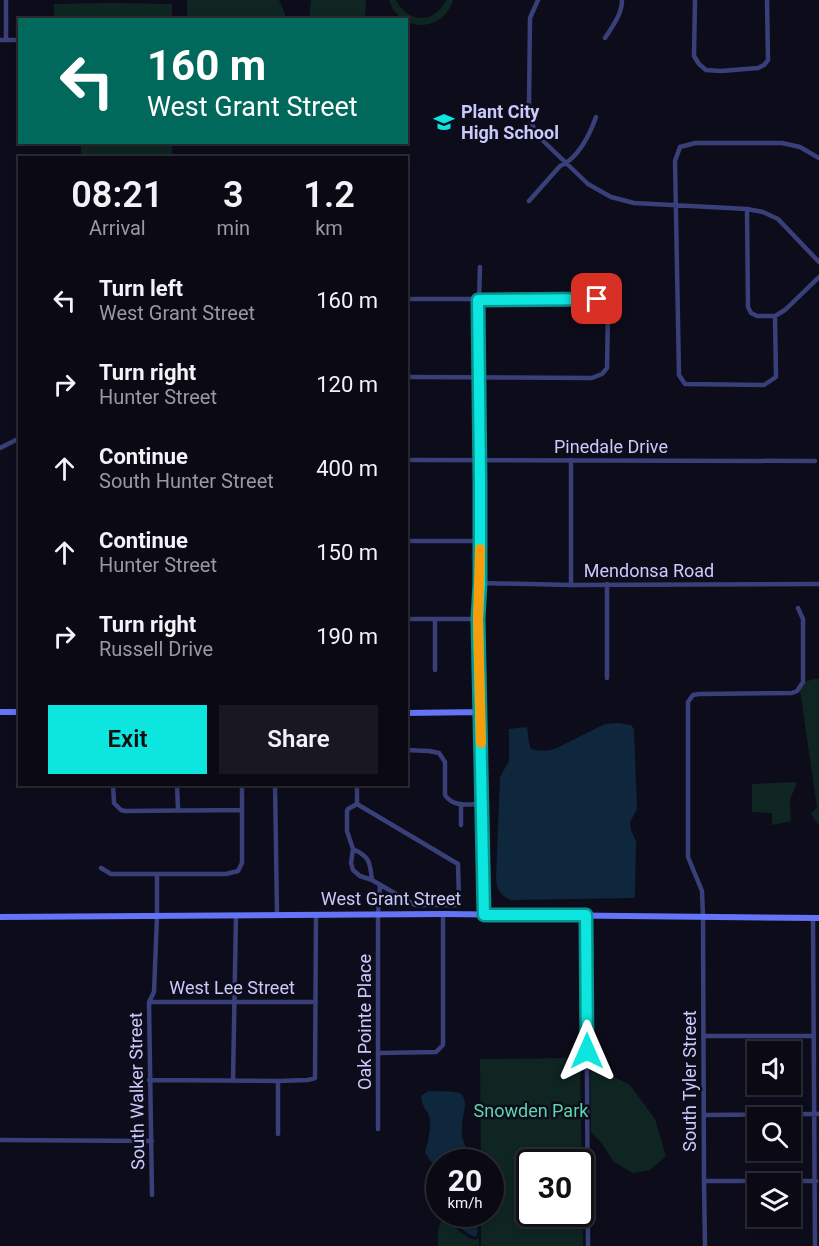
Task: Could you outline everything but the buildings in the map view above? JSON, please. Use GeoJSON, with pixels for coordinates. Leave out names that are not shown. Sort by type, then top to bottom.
{"type":"FeatureCollection","features":[{"type":"Feature","properties":{"kind":"street"},"geometry":{"type":"LineString","coordinates":[[3,40],[6,0]]}},
{"type":"Feature","properties":{"kind":"street"},"geometry":{"type":"LineString","coordinates":[[538,0],[530,18],[529,106],[531,122],[538,136],[588,184],[611,197],[634,203],[747,209],[763,212],[778,219],[819,262]]}},
{"type":"Feature","properties":{"kind":"street"},"geometry":{"type":"LineString","coordinates":[[605,38],[617,19],[622,0]]}},
{"type":"Feature","properties":{"kind":"street"},"geometry":{"type":"LineString","coordinates":[[695,0],[694,56],[706,70],[721,71],[758,68],[768,60],[767,0]]}},
{"type":"Feature","properties":{"kind":"street"},"geometry":{"type":"LineString","coordinates":[[529,201],[560,166],[567,164],[588,138],[596,117]]}},
{"type":"Feature","properties":{"kind":"street"},"geometry":{"type":"LineString","coordinates":[[775,316],[776,377],[764,385],[685,384],[679,375],[675,161],[680,147],[695,143],[782,143],[800,147],[819,158]]}},
{"type":"Feature","properties":{"kind":"street"},"geometry":{"type":"LineString","coordinates":[[747,209],[748,307],[751,313],[757,316],[775,316],[785,310],[819,277]]}},
{"type":"Feature","properties":{"kind":"street"},"geometry":{"type":"LineString","coordinates":[[480,267],[478,300],[480,460],[478,619],[484,915]]}},
{"type":"Feature","properties":{"kind":"street"},"geometry":{"type":"LineString","coordinates":[[408,300],[597,299],[608,309],[607,368],[602,374],[592,378],[408,377]]}},
{"type":"Feature","properties":{"kind":"street"},"geometry":{"type":"LineString","coordinates":[[0,448],[18,439]]}},
{"type":"Feature","properties":{"kind":"street","name":"Pinedale Drive"},"geometry":{"type":"LineString","coordinates":[[408,460],[815,461]]}},
{"type":"Feature","properties":{"kind":"street"},"geometry":{"type":"LineString","coordinates":[[571,460],[571,585]]}},
{"type":"Feature","properties":{"kind":"street"},"geometry":{"type":"LineString","coordinates":[[408,542],[480,541]]}},
{"type":"Feature","properties":{"kind":"street","name":"Mendonsa Road"},"geometry":{"type":"LineString","coordinates":[[480,583],[819,584]]}},
{"type":"Feature","properties":{"kind":"street"},"geometry":{"type":"LineString","coordinates":[[607,584],[607,678]]}},
{"type":"Feature","properties":{"kind":"street","name":"South Tyler Street"},"geometry":{"type":"LineString","coordinates":[[705,1246],[703,916],[702,891],[688,857],[688,702],[693,695],[699,694],[797,692],[803,682],[803,619],[798,608]]}},
{"type":"Feature","properties":{"kind":"street"},"geometry":{"type":"LineString","coordinates":[[435,619],[435,670]]}},
{"type":"Feature","properties":{"kind":"street"},"geometry":{"type":"LineString","coordinates":[[408,620],[478,619]]}},
{"type":"Feature","properties":{"kind":"street"},"geometry":{"type":"LineString","coordinates":[[0,712],[18,712]]}},
{"type":"Feature","properties":{"kind":"street"},"geometry":{"type":"LineString","coordinates":[[408,713],[480,712]]}},
{"type":"Feature","properties":{"kind":"street"},"geometry":{"type":"LineString","coordinates":[[408,750],[439,753],[445,762],[445,795],[452,803],[482,804]]}},
{"type":"Feature","properties":{"kind":"street"},"geometry":{"type":"LineString","coordinates":[[113,786],[114,803],[125,811],[242,810]]}},
{"type":"Feature","properties":{"kind":"street"},"geometry":{"type":"LineString","coordinates":[[177,786],[178,810]]}},
{"type":"Feature","properties":{"kind":"street"},"geometry":{"type":"LineString","coordinates":[[101,868],[111,874],[226,874],[238,871],[242,863],[242,786]]}},
{"type":"Feature","properties":{"kind":"street"},"geometry":{"type":"LineString","coordinates":[[275,786],[277,915]]}},
{"type":"Feature","properties":{"kind":"street"},"geometry":{"type":"LineString","coordinates":[[357,786],[357,804]]}},
{"type":"Feature","properties":{"kind":"street"},"geometry":{"type":"LineString","coordinates":[[357,804],[458,865],[459,900],[456,906],[418,906],[372,880],[360,876],[353,870],[351,863],[353,849],[347,831],[347,811],[357,804]]}},
{"type":"Feature","properties":{"kind":"street"},"geometry":{"type":"LineString","coordinates":[[461,804],[461,825]]}},
{"type":"Feature","properties":{"kind":"street"},"geometry":{"type":"LineString","coordinates":[[353,849],[365,855],[370,864],[372,880]]}},
{"type":"Feature","properties":{"kind":"street","name":"South Walker Street"},"geometry":{"type":"LineString","coordinates":[[152,1195],[149,1002],[154,992],[157,874]]}},
{"type":"Feature","properties":{"kind":"street","name":"Oak Pointe Place"},"geometry":{"type":"LineString","coordinates":[[378,1129],[378,914],[381,885]]}},
{"type":"Feature","properties":{"kind":"street"},"geometry":{"type":"LineString","coordinates":[[379,1053],[436,1052],[443,1045],[443,914]]}},
{"type":"Feature","properties":{"kind":"street","name":"West Grant Street"},"geometry":{"type":"LineString","coordinates":[[0,917],[443,914],[816,918]]}},
{"type":"Feature","properties":{"kind":"street"},"geometry":{"type":"LineString","coordinates":[[233,1081],[236,915]]}},
{"type":"Feature","properties":{"kind":"street"},"geometry":{"type":"LineString","coordinates":[[149,1080],[278,1081],[315,1078],[316,915]]}},
{"type":"Feature","properties":{"kind":"street"},"geometry":{"type":"LineString","coordinates":[[586,915],[588,1246]]}},
{"type":"Feature","properties":{"kind":"street"},"geometry":{"type":"LineString","coordinates":[[815,1246],[816,918]]}},
{"type":"Feature","properties":{"kind":"street","name":"West Lee Street"},"geometry":{"type":"LineString","coordinates":[[149,1002],[316,1002]]}},
{"type":"Feature","properties":{"kind":"street"},"geometry":{"type":"LineString","coordinates":[[703,1036],[814,1035]]}},
{"type":"Feature","properties":{"kind":"street"},"geometry":{"type":"LineString","coordinates":[[278,1081],[278,1134]]}},
{"type":"Feature","properties":{"kind":"street"},"geometry":{"type":"LineString","coordinates":[[704,1115],[817,1114]]}},
{"type":"Feature","properties":{"kind":"street"},"geometry":{"type":"LineString","coordinates":[[0,1140],[152,1141]]}},
{"type":"Feature","properties":{"kind":"street"},"geometry":{"type":"LineString","coordinates":[[704,1181],[816,1181]]}},
{"type":"Feature","properties":{"kind":"green space"},"geometry":{"type":"Polygon","coordinates":[[[187,0],[279,0],[287,18],[187,18],[187,0]]]}},
{"type":"Feature","properties":{"kind":"green space"},"geometry":{"type":"Polygon","coordinates":[[[311,0],[366,0],[365,18],[309,18],[311,0]]]}},
{"type":"Feature","properties":{"kind":"green space"},"geometry":{"type":"Polygon","coordinates":[[[389,0],[396,0],[401,8],[414,17],[428,17],[435,14],[446,0],[453,0],[441,18],[428,24],[408,22],[408,18],[401,18],[393,10],[389,0]]]}},
{"type":"Feature","properties":{"kind":"green space"},"geometry":{"type":"Polygon","coordinates":[[[54,4],[172,4],[172,18],[54,18],[54,4]]]}},
{"type":"Feature","properties":{"kind":"green space"},"geometry":{"type":"Polygon","coordinates":[[[81,144],[172,144],[172,156],[81,156],[81,144]]]}},
{"type":"Feature","properties":{"kind":"green space"},"geometry":{"type":"Polygon","coordinates":[[[819,678],[819,826],[811,814],[817,807],[799,683],[819,678]]]}},
{"type":"Feature","properties":{"kind":"green space"},"geometry":{"type":"Polygon","coordinates":[[[797,782],[790,800],[791,821],[772,825],[772,813],[752,812],[752,784],[797,782]]]}},
{"type":"Feature","properties":{"kind":"green space","name":"Snowden Park"},"geometry":{"type":"Polygon","coordinates":[[[580,1058],[581,1149],[516,1149],[516,1227],[583,1227],[583,1246],[481,1246],[481,1227],[504,1227],[504,1149],[481,1149],[480,1059],[580,1058]]]}},
{"type":"Feature","properties":{"kind":"green space"},"geometry":{"type":"Polygon","coordinates":[[[590,1068],[599,1069],[630,1085],[655,1119],[666,1156],[650,1170],[633,1173],[614,1162],[591,1132],[590,1068]]]}},
{"type":"Feature","properties":{"kind":"green space"},"geometry":{"type":"Polygon","coordinates":[[[439,1227],[454,1227],[469,1238],[476,1240],[479,1237],[479,1246],[438,1246],[439,1227]]]}},
{"type":"Feature","properties":{"kind":"water"},"geometry":{"type":"Polygon","coordinates":[[[605,724],[631,725],[634,729],[637,809],[630,822],[636,841],[634,898],[510,900],[498,889],[496,879],[500,777],[509,761],[509,729],[527,727],[531,749],[547,751],[605,724]]]}},
{"type":"Feature","properties":{"kind":"water"},"geometry":{"type":"Polygon","coordinates":[[[428,1091],[461,1094],[465,1100],[462,1138],[466,1149],[426,1149],[426,1154],[425,1152],[430,1120],[421,1096],[428,1091]]]}},
{"type":"Feature","properties":{"kind":"water"},"geometry":{"type":"Polygon","coordinates":[[[459,1227],[477,1227],[476,1237],[459,1227]]]}},
{"type":"Feature","properties":{"kind":"slow traffic"},"geometry":{"type":"LineString","coordinates":[[480,549],[478,619],[481,743]]}},
{"type":"Feature","properties":{"kind":"place","name":"Plant City High School"},"geometry":{"type":"Point","coordinates":[444,122]}},
{"type":"Feature","properties":{"kind":"route"},"geometry":{"type":"LineString","coordinates":[[587,1051],[586,915],[484,915],[478,619],[480,583],[478,300],[597,299]]}}]}
